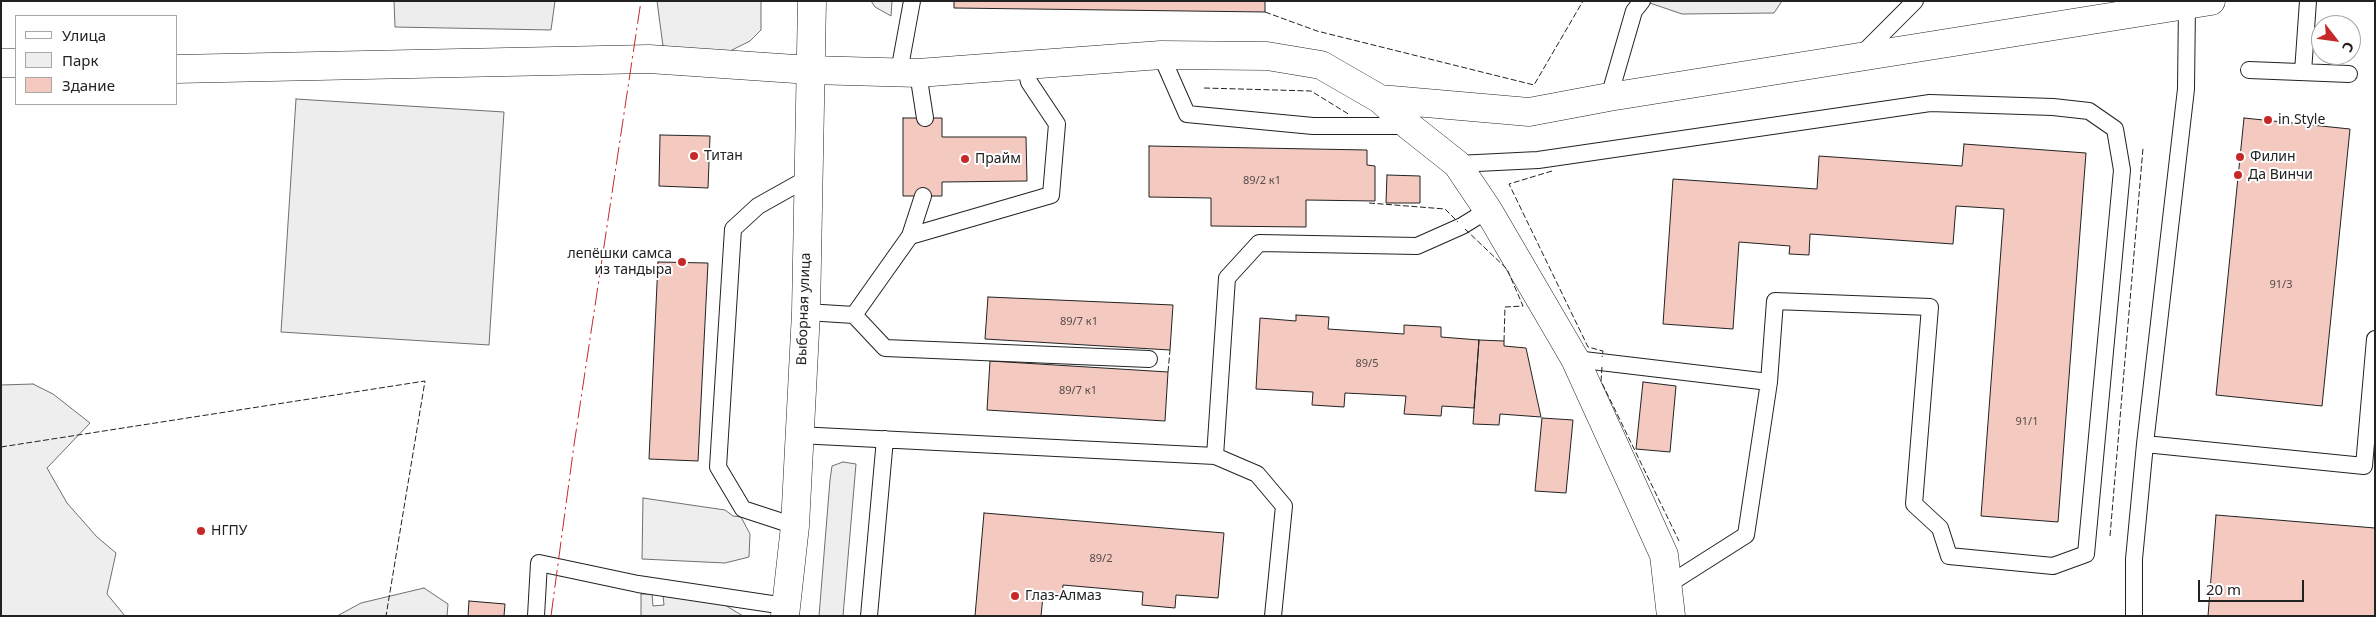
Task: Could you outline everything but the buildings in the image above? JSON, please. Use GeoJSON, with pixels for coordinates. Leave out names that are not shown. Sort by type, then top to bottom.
{"type":"FeatureCollection","features":[{"type":"Feature","properties":{"kind":"street","name":"Выборная улица"},"geometry":{"type":"LineString","coordinates":[[785,611],[795,526],[798,435],[806,312],[812,1]]}},
{"type":"Feature","properties":{"kind":"street"},"geometry":{"type":"LineString","coordinates":[[1380,99],[1529,112],[1859,56],[2199,3]]}},
{"type":"Feature","properties":{"kind":"street"},"geometry":{"type":"LineString","coordinates":[[178,69],[649,59],[810,70],[908,73],[1161,55],[1267,56],[1321,65],[1380,99],[1409,126],[1457,164],[1488,210],[1575,359],[1664,556],[1669,584],[1671,616]]}},
{"type":"Feature","properties":{"kind":"street"},"geometry":{"type":"LineString","coordinates":[[1,63],[15,64]]}},
{"type":"Feature","properties":{"kind":"lane"},"geometry":{"type":"LineString","coordinates":[[912,1],[908,73],[924,118]]}},
{"type":"Feature","properties":{"kind":"lane"},"geometry":{"type":"LineString","coordinates":[[1609,97],[1634,11],[1642,1]]}},
{"type":"Feature","properties":{"kind":"lane"},"geometry":{"type":"LineString","coordinates":[[1859,56],[1916,1]]}},
{"type":"Feature","properties":{"kind":"lane"},"geometry":{"type":"LineString","coordinates":[[2303,72],[2308,1]]}},
{"type":"Feature","properties":{"kind":"lane"},"geometry":{"type":"LineString","coordinates":[[2134,616],[2134,559],[2144,444],[2186,89],[2199,3]]}},
{"type":"Feature","properties":{"kind":"lane"},"geometry":{"type":"LineString","coordinates":[[1161,55],[1187,114],[1313,126],[1409,126]]}},
{"type":"Feature","properties":{"kind":"lane"},"geometry":{"type":"LineString","coordinates":[[910,236],[1052,195],[1057,124],[1029,82],[1025,65]]}},
{"type":"Feature","properties":{"kind":"lane"},"geometry":{"type":"LineString","coordinates":[[2249,70],[2349,74]]}},
{"type":"Feature","properties":{"kind":"lane"},"geometry":{"type":"LineString","coordinates":[[1457,164],[1538,160],[1930,103],[2053,107],[2089,111],[2115,129],[2122,170],[2086,554],[2053,566],[1949,556],[1940,528],[1914,504],[1930,307],[1775,301],[1769,382],[1746,535],[1669,584]]}},
{"type":"Feature","properties":{"kind":"lane"},"geometry":{"type":"LineString","coordinates":[[795,526],[743,509],[718,467],[733,229],[758,206],[808,178]]}},
{"type":"Feature","properties":{"kind":"lane"},"geometry":{"type":"LineString","coordinates":[[854,315],[910,236],[923,196]]}},
{"type":"Feature","properties":{"kind":"lane"},"geometry":{"type":"LineString","coordinates":[[1215,456],[1228,278],[1259,244],[1417,246],[1462,226],[1488,210]]}},
{"type":"Feature","properties":{"kind":"lane"},"geometry":{"type":"LineString","coordinates":[[806,312],[854,315],[884,348],[1149,359]]}},
{"type":"Feature","properties":{"kind":"lane"},"geometry":{"type":"LineString","coordinates":[[2144,444],[2369,467],[2375,339]]}},
{"type":"Feature","properties":{"kind":"lane"},"geometry":{"type":"LineString","coordinates":[[1575,359],[1769,382]]}},
{"type":"Feature","properties":{"kind":"lane"},"geometry":{"type":"LineString","coordinates":[[798,435],[1215,456],[1257,474],[1284,506],[1273,616]]}},
{"type":"Feature","properties":{"kind":"lane"},"geometry":{"type":"LineString","coordinates":[[869,616],[885,439]]}},
{"type":"Feature","properties":{"kind":"lane"},"geometry":{"type":"LineString","coordinates":[[536,616],[539,563],[638,584],[785,611]]}},
{"type":"Feature","properties":{"kind":"green space"},"geometry":{"type":"Polygon","coordinates":[[[657,1],[761,1],[761,30],[750,41],[724,54],[663,46],[657,1]]]}},
{"type":"Feature","properties":{"kind":"green space"},"geometry":{"type":"Polygon","coordinates":[[[871,1],[892,1],[891,16],[875,7],[871,1]]]}},
{"type":"Feature","properties":{"kind":"green space"},"geometry":{"type":"Polygon","coordinates":[[[33,384],[53,394],[90,423],[47,468],[67,503],[97,537],[116,553],[107,594],[125,616],[1,616],[1,385],[33,384]]]}},
{"type":"Feature","properties":{"kind":"green space"},"geometry":{"type":"Polygon","coordinates":[[[843,462],[856,464],[843,616],[819,616],[832,466],[843,462]]]}},
{"type":"Feature","properties":{"kind":"green space"},"geometry":{"type":"Polygon","coordinates":[[[643,498],[725,510],[733,516],[741,517],[750,534],[749,557],[725,563],[642,559],[643,498]]]}},
{"type":"Feature","properties":{"kind":"green space"},"geometry":{"type":"Polygon","coordinates":[[[424,588],[448,604],[447,616],[337,616],[361,603],[424,588]]]}},
{"type":"Feature","properties":{"kind":"green space"},"geometry":{"type":"Polygon","coordinates":[[[641,594],[652,594],[653,606],[664,605],[663,596],[715,599],[743,616],[641,616],[641,594]]]}},
{"type":"Feature","properties":{"kind":"shaded area"},"geometry":{"type":"Polygon","coordinates":[[[394,1],[555,1],[551,30],[395,27],[394,1]]]}},
{"type":"Feature","properties":{"kind":"shaded area"},"geometry":{"type":"Polygon","coordinates":[[[1644,1],[1782,1],[1774,13],[1682,14],[1644,1]]]}},
{"type":"Feature","properties":{"kind":"shaded area"},"geometry":{"type":"Polygon","coordinates":[[[296,99],[504,112],[489,345],[281,332],[296,99]]]}},
{"type":"Feature","properties":{"kind":"fence"},"geometry":{"type":"LineString","coordinates":[[1265,12],[1317,31],[1534,85],[1583,1]]}},
{"type":"Feature","properties":{"kind":"fence"},"geometry":{"type":"LineString","coordinates":[[1204,88],[1311,91],[1350,115]]}},
{"type":"Feature","properties":{"kind":"fence"},"geometry":{"type":"LineString","coordinates":[[2110,536],[2143,148]]}},
{"type":"Feature","properties":{"kind":"fence"},"geometry":{"type":"LineString","coordinates":[[1552,171],[1509,184],[1588,347],[1603,351],[1602,357]]}},
{"type":"Feature","properties":{"kind":"fence"},"geometry":{"type":"LineString","coordinates":[[1369,203],[1445,209],[1458,222]]}},
{"type":"Feature","properties":{"kind":"fence"},"geometry":{"type":"LineString","coordinates":[[1465,229],[1507,269],[1523,306],[1505,307],[1504,341]]}},
{"type":"Feature","properties":{"kind":"fence"},"geometry":{"type":"LineString","coordinates":[[1168,372],[1170,350]]}},
{"type":"Feature","properties":{"kind":"fence"},"geometry":{"type":"LineString","coordinates":[[1602,367],[1601,381],[1679,541]]}},
{"type":"Feature","properties":{"kind":"fence"},"geometry":{"type":"LineString","coordinates":[[1,447],[425,381],[386,616]]}},
{"type":"Feature","properties":{"kind":"power"},"geometry":{"type":"LineString","coordinates":[[551,616],[574,445],[641,1]]}},
{"type":"Feature","properties":{"kind":"place","name":"in Style"},"geometry":{"type":"Point","coordinates":[2268,120]}},
{"type":"Feature","properties":{"kind":"place","name":"Титан"},"geometry":{"type":"Point","coordinates":[694,156]}},
{"type":"Feature","properties":{"kind":"place","name":"Филин"},"geometry":{"type":"Point","coordinates":[2240,157]}},
{"type":"Feature","properties":{"kind":"place","name":"Прайм"},"geometry":{"type":"Point","coordinates":[965,159]}},
{"type":"Feature","properties":{"kind":"place","name":"Да Винчи"},"geometry":{"type":"Point","coordinates":[2238,175]}},
{"type":"Feature","properties":{"kind":"place","name":"лепёшки самса из тандыра"},"geometry":{"type":"Point","coordinates":[682,262]}},
{"type":"Feature","properties":{"kind":"place","name":"НГПУ"},"geometry":{"type":"Point","coordinates":[201,531]}},
{"type":"Feature","properties":{"kind":"place","name":"Глаз-Алмаз"},"geometry":{"type":"Point","coordinates":[1015,596]}}]}
